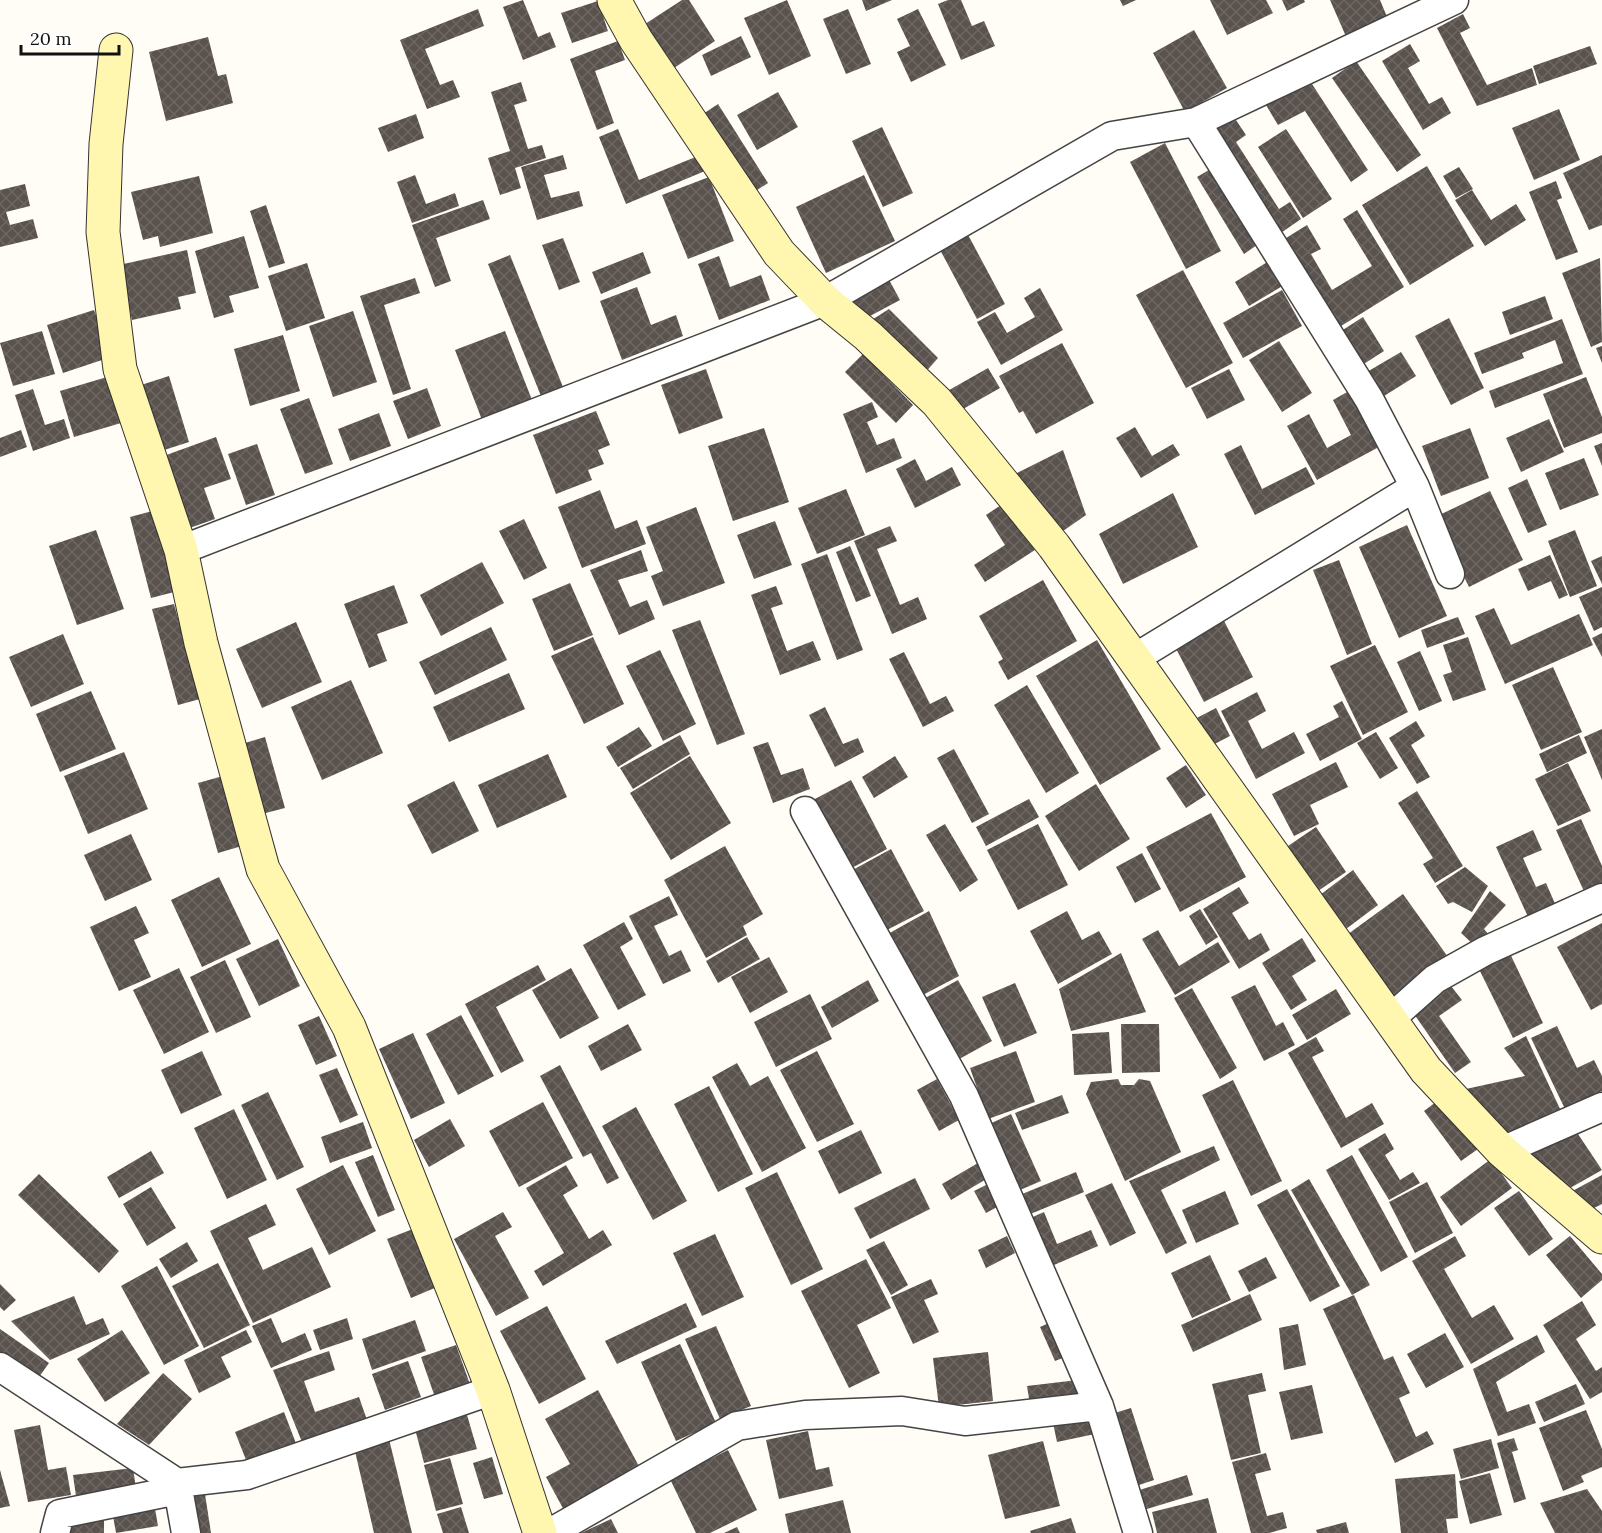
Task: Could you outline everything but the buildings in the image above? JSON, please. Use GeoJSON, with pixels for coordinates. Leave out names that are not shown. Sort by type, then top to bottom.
{"type":"FeatureCollection","features":[{"type":"Feature","properties":{"kind":"street"},"geometry":{"type":"LineString","coordinates":[[181,550],[825,301],[1112,136],[1196,122],[1454,0]]}},
{"type":"Feature","properties":{"kind":"street"},"geometry":{"type":"LineString","coordinates":[[619,2],[636,40],[779,253],[825,301],[868,336],[937,402],[1054,546],[1426,1070],[1502,1150],[1602,1237]]}},
{"type":"Feature","properties":{"kind":"street"},"geometry":{"type":"LineString","coordinates":[[116,50],[106,144],[103,232],[120,369],[181,550],[201,643],[263,870],[349,1027],[493,1390],[540,1533]]}},
{"type":"Feature","properties":{"kind":"street"},"geometry":{"type":"LineString","coordinates":[[1196,122],[1369,399],[1415,487],[1450,574]]}},
{"type":"Feature","properties":{"kind":"street"},"geometry":{"type":"LineString","coordinates":[[1135,658],[1415,487]]}},
{"type":"Feature","properties":{"kind":"street"},"geometry":{"type":"LineString","coordinates":[[805,811],[964,1096],[1099,1406],[1138,1533]]}},
{"type":"Feature","properties":{"kind":"street"},"geometry":{"type":"LineString","coordinates":[[1389,1020],[1445,974],[1485,951],[1602,898]]}},
{"type":"Feature","properties":{"kind":"street"},"geometry":{"type":"LineString","coordinates":[[1502,1150],[1602,1107]]}},
{"type":"Feature","properties":{"kind":"street"},"geometry":{"type":"LineString","coordinates":[[0,1367],[178,1486],[186,1533]]}},
{"type":"Feature","properties":{"kind":"street"},"geometry":{"type":"LineString","coordinates":[[55,1533],[60,1514],[178,1486],[247,1475],[493,1390]]}},
{"type":"Feature","properties":{"kind":"street"},"geometry":{"type":"LineString","coordinates":[[550,1533],[737,1426],[805,1415],[902,1411],[965,1421],[1099,1406]]}}]}
